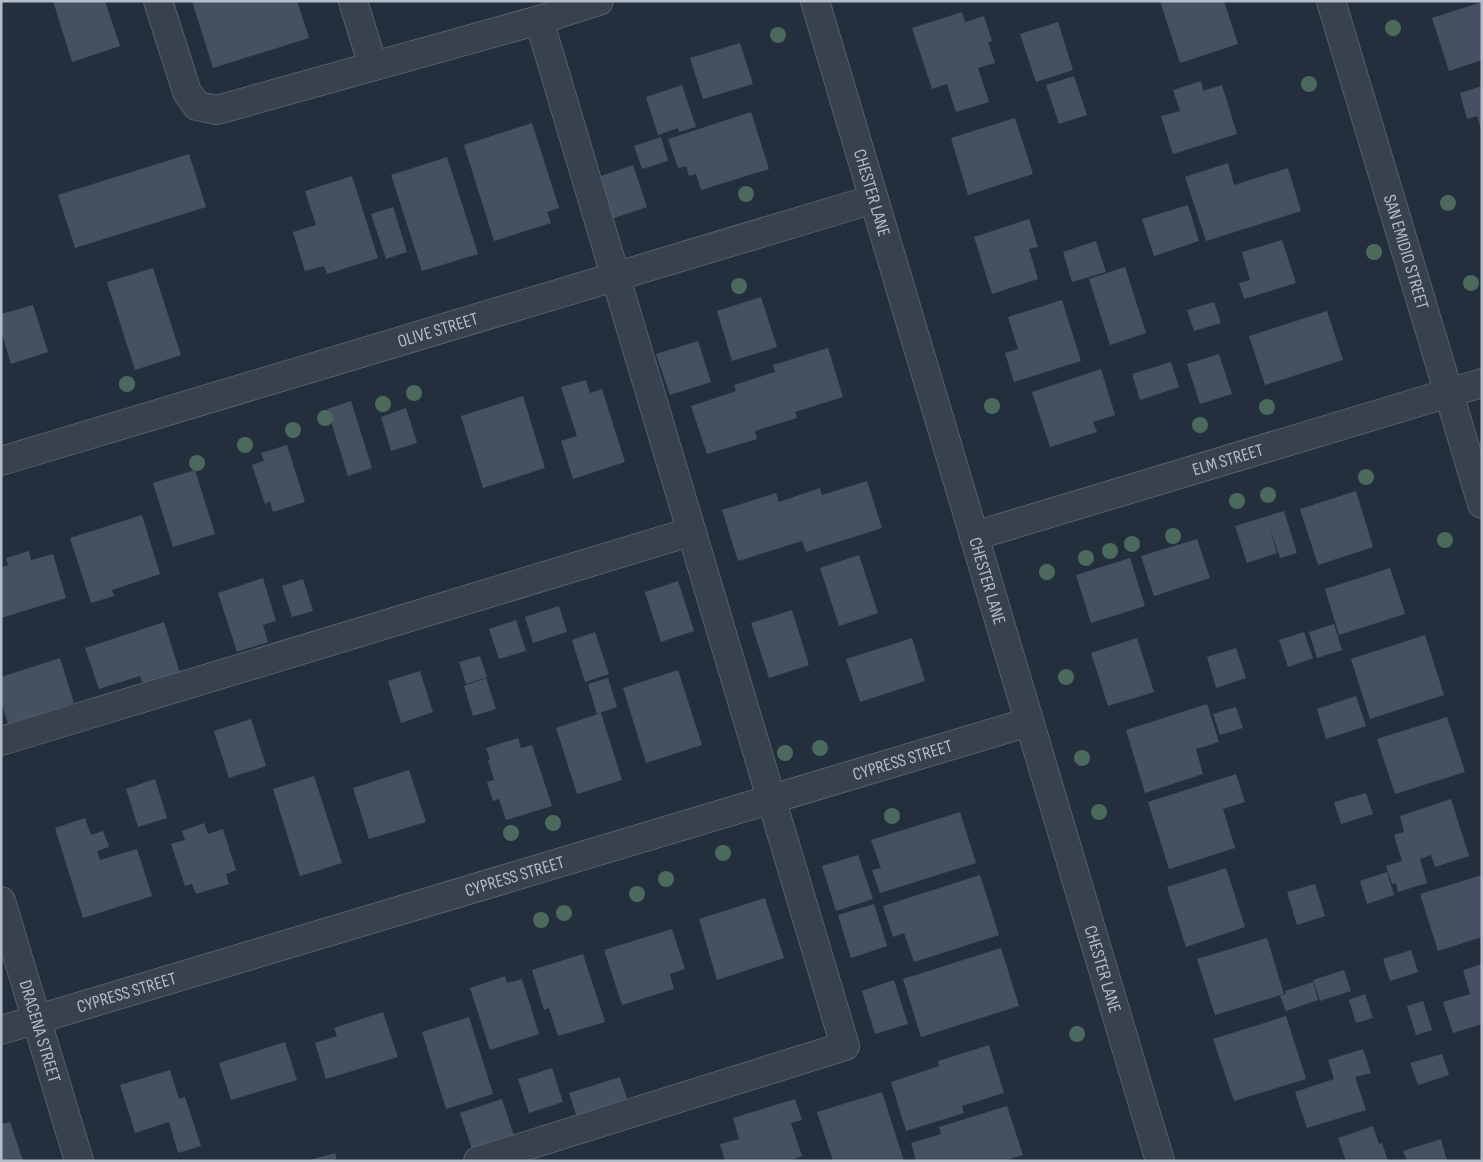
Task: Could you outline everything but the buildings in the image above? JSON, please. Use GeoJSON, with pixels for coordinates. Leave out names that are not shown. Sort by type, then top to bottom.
{"type":"FeatureCollection","features":[{"type":"Feature","properties":{"kind":"street"},"geometry":{"type":"LineString","coordinates":[[158,1],[187,92],[197,106],[217,110],[539,20],[600,1]]}},
{"type":"Feature","properties":{"kind":"street"},"geometry":{"type":"LineString","coordinates":[[353,1],[373,66]]}},
{"type":"Feature","properties":{"kind":"street","name":"CHESTER LANE"},"geometry":{"type":"LineString","coordinates":[[815,1],[1160,1161]]}},
{"type":"Feature","properties":{"kind":"street","name":"SAN EMIDIO STREET"},"geometry":{"type":"LineString","coordinates":[[1331,1],[1482,504]]}},
{"type":"Feature","properties":{"kind":"street"},"geometry":{"type":"LineString","coordinates":[[478,1161],[845,1046],[690,532],[539,20]]}},
{"type":"Feature","properties":{"kind":"street","name":"OLIVE STREET"},"geometry":{"type":"LineString","coordinates":[[1,461],[874,199]]}},
{"type":"Feature","properties":{"kind":"street","name":"ELM STREET"},"geometry":{"type":"LineString","coordinates":[[974,536],[1482,383]]}},
{"type":"Feature","properties":{"kind":"street"},"geometry":{"type":"LineString","coordinates":[[1,741],[690,532]]}},
{"type":"Feature","properties":{"kind":"street","name":"CYPRESS STREET"},"geometry":{"type":"LineString","coordinates":[[1,1030],[1029,722]]}},
{"type":"Feature","properties":{"kind":"street","name":"DRACENA STREET"},"geometry":{"type":"LineString","coordinates":[[1,901],[79,1161]]}}]}
